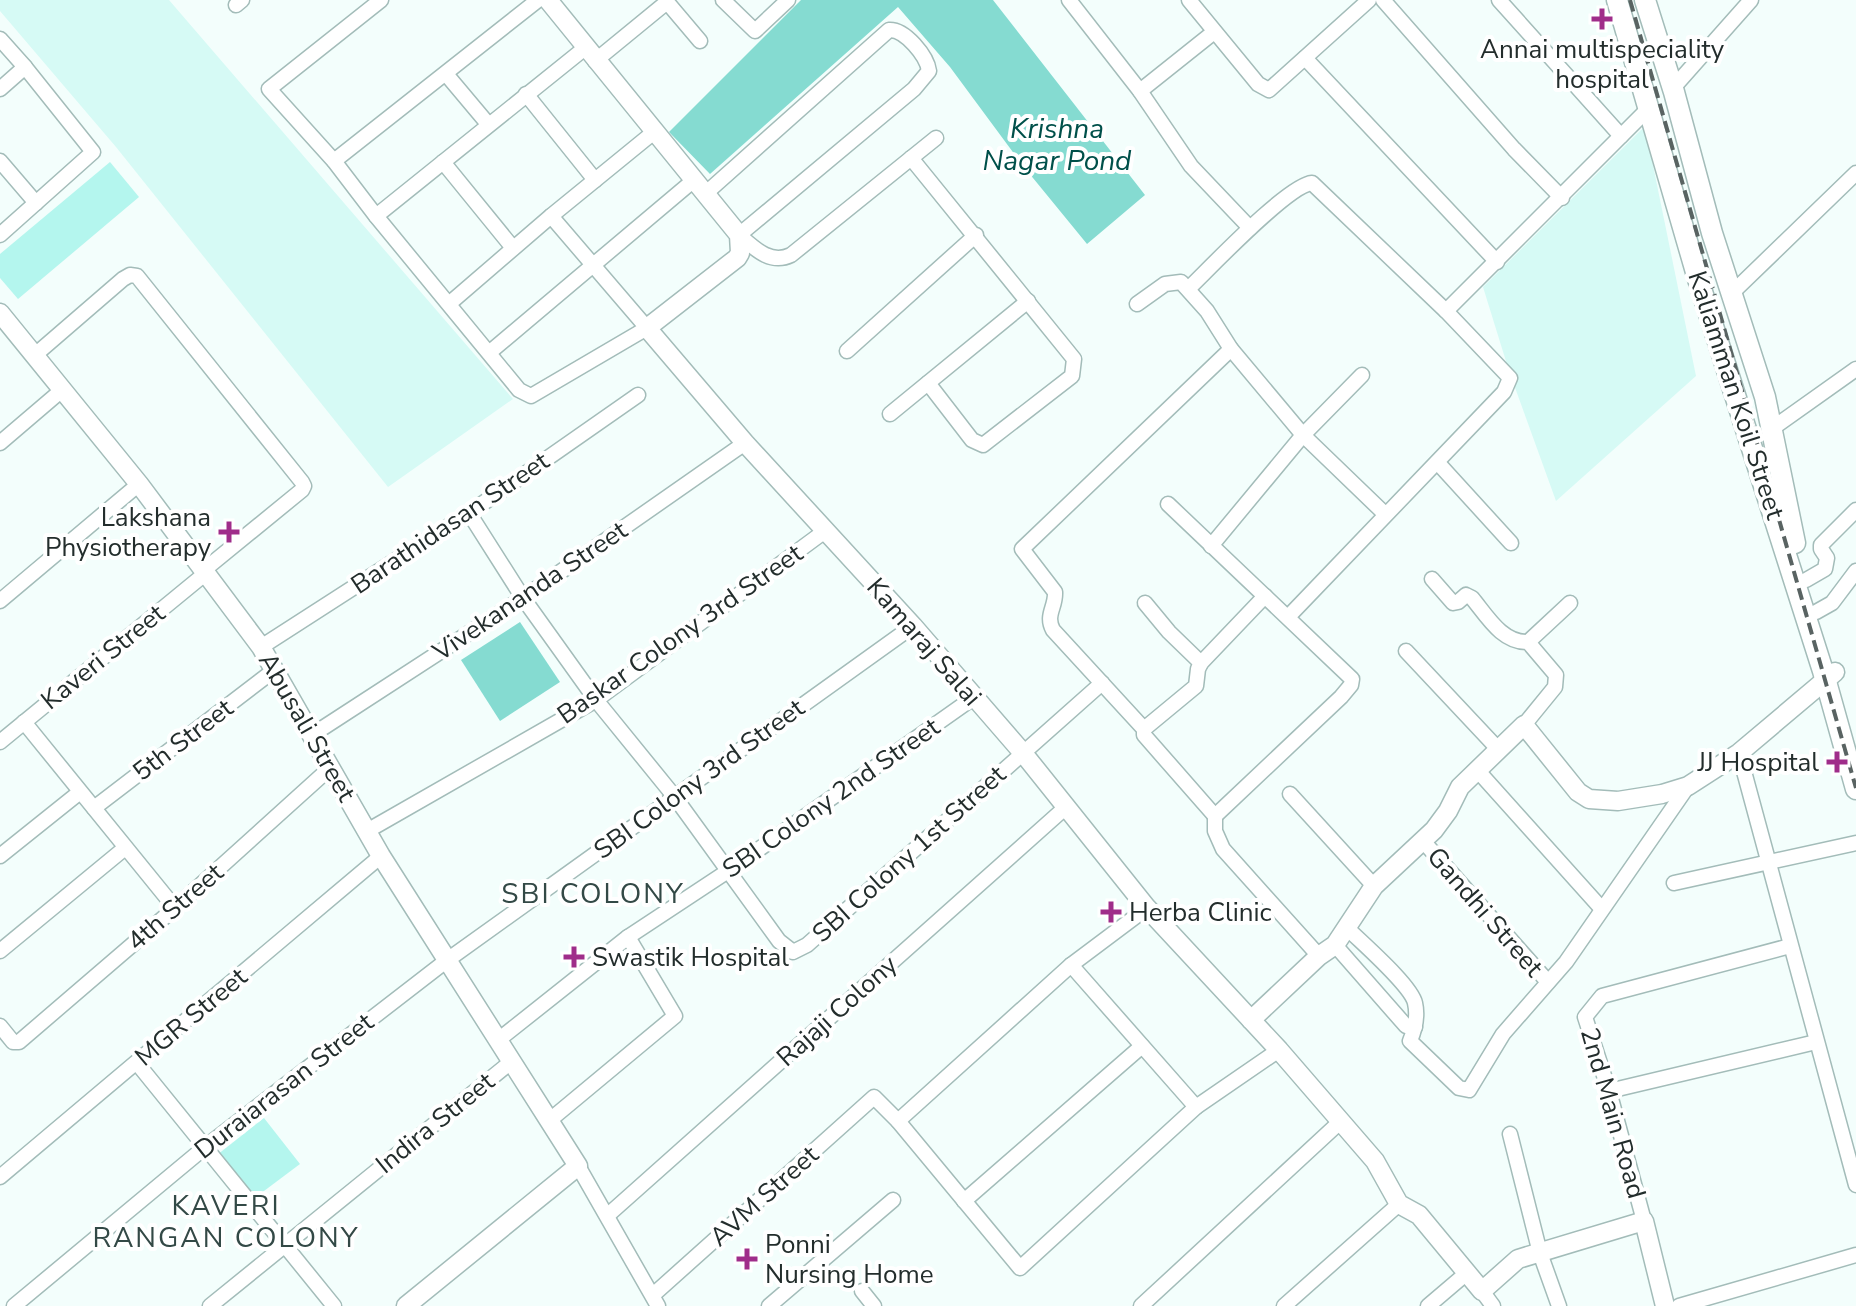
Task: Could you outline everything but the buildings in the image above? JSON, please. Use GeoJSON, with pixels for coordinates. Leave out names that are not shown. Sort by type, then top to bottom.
{"type":"FeatureCollection","features":[{"type":"Feature","properties":{"kind":"main road","name":"Kaliamman Koil Street"},"geometry":{"type":"LineString","coordinates":[[1617,0],[1698,279],[1853,748],[1856,789]]}},
{"type":"Feature","properties":{"kind":"main road","name":"Kaliamman Koil Street"},"geometry":{"type":"LineString","coordinates":[[1645,0],[1673,88],[1712,233],[1773,428],[1795,547],[1816,612],[1830,675]]}},
{"type":"Feature","properties":{"kind":"street"},"geometry":{"type":"LineString","coordinates":[[381,0],[269,89],[334,161],[523,394],[531,396],[647,328],[737,258],[743,231],[914,89],[929,71],[928,62],[901,32],[889,30],[704,187],[592,264],[490,352]]}},
{"type":"Feature","properties":{"kind":"street"},"geometry":{"type":"LineString","coordinates":[[334,161],[538,0]]}},
{"type":"Feature","properties":{"kind":"street"},"geometry":{"type":"LineString","coordinates":[[548,0],[654,132],[760,253],[773,258],[785,258],[936,138]]}},
{"type":"Feature","properties":{"kind":"street"},"geometry":{"type":"LineString","coordinates":[[723,0],[755,31],[788,0]]}},
{"type":"Feature","properties":{"kind":"street"},"geometry":{"type":"LineString","coordinates":[[1069,0],[1140,91],[1191,166],[1250,228]]}},
{"type":"Feature","properties":{"kind":"street"},"geometry":{"type":"LineString","coordinates":[[1189,0],[1258,84],[1269,90],[1369,0]]}},
{"type":"Feature","properties":{"kind":"street"},"geometry":{"type":"LineString","coordinates":[[1383,0],[1514,149],[1562,198]]}},
{"type":"Feature","properties":{"kind":"street"},"geometry":{"type":"LineString","coordinates":[[1499,0],[1621,136]]}},
{"type":"Feature","properties":{"kind":"street"},"geometry":{"type":"LineString","coordinates":[[1673,88],[1751,0]]}},
{"type":"Feature","properties":{"kind":"street"},"geometry":{"type":"LineString","coordinates":[[376,216],[526,94],[667,2],[700,41]]}},
{"type":"Feature","properties":{"kind":"street"},"geometry":{"type":"LineString","coordinates":[[1140,91],[1214,32]]}},
{"type":"Feature","properties":{"kind":"street"},"geometry":{"type":"LineString","coordinates":[[0,39],[93,152],[0,235]]}},
{"type":"Feature","properties":{"kind":"street"},"geometry":{"type":"LineString","coordinates":[[1305,58],[1497,262]]}},
{"type":"Feature","properties":{"kind":"street"},"geometry":{"type":"LineString","coordinates":[[0,89],[25,67]]}},
{"type":"Feature","properties":{"kind":"street"},"geometry":{"type":"LineString","coordinates":[[446,74],[488,124]]}},
{"type":"Feature","properties":{"kind":"street"},"geometry":{"type":"LineString","coordinates":[[526,94],[595,180]]}},
{"type":"Feature","properties":{"kind":"street"},"geometry":{"type":"LineString","coordinates":[[1446,311],[1648,109]]}},
{"type":"Feature","properties":{"kind":"street"},"geometry":{"type":"LineString","coordinates":[[450,303],[654,132]]}},
{"type":"Feature","properties":{"kind":"street"},"geometry":{"type":"LineString","coordinates":[[911,158],[1074,359],[1072,376],[983,445],[972,440],[928,383]]}},
{"type":"Feature","properties":{"kind":"street"},"geometry":{"type":"LineString","coordinates":[[0,161],[36,203]]}},
{"type":"Feature","properties":{"kind":"street"},"geometry":{"type":"LineString","coordinates":[[443,162],[513,248]]}},
{"type":"Feature","properties":{"kind":"street"},"geometry":{"type":"LineString","coordinates":[[1732,293],[1856,173]]}},
{"type":"Feature","properties":{"kind":"street"},"geometry":{"type":"LineString","coordinates":[[1188,289],[1250,228],[1301,186],[1312,183],[1446,311],[1510,378],[1504,392],[1288,617]]}},
{"type":"Feature","properties":{"kind":"street"},"geometry":{"type":"LineString","coordinates":[[551,216],[647,328]]}},
{"type":"Feature","properties":{"kind":"street"},"geometry":{"type":"LineString","coordinates":[[847,351],[976,235]]}},
{"type":"Feature","properties":{"kind":"street","name":"Kaveri Street"},"geometry":{"type":"LineString","coordinates":[[0,742],[302,490],[304,484],[137,276],[130,275],[123,279],[35,355]]}},
{"type":"Feature","properties":{"kind":"street"},"geometry":{"type":"LineString","coordinates":[[1137,304],[1170,281],[1181,282],[1207,311],[1231,349],[1303,435],[1385,514]]}},
{"type":"Feature","properties":{"kind":"street"},"geometry":{"type":"LineString","coordinates":[[890,414],[1028,301]]}},
{"type":"Feature","properties":{"kind":"street","name":"Abusali Street"},"geometry":{"type":"LineString","coordinates":[[0,313],[139,484],[261,647],[381,856],[578,1166]]}},
{"type":"Feature","properties":{"kind":"street","name":"Kamaraj Salai"},"geometry":{"type":"LineString","coordinates":[[647,328],[745,443],[913,626],[1023,753],[1147,908],[1279,1050],[1375,1161],[1399,1204],[1419,1215],[1488,1299]]}},
{"type":"Feature","properties":{"kind":"street"},"geometry":{"type":"LineString","coordinates":[[1231,349],[1022,549],[1055,592],[1049,614],[1053,630],[1144,729],[1144,735],[1215,816],[1215,831],[1223,849],[1319,956]]}},
{"type":"Feature","properties":{"kind":"street"},"geometry":{"type":"LineString","coordinates":[[1773,428],[1856,369]]}},
{"type":"Feature","properties":{"kind":"street"},"geometry":{"type":"LineString","coordinates":[[1211,546],[1303,435],[1362,375]]}},
{"type":"Feature","properties":{"kind":"street"},"geometry":{"type":"LineString","coordinates":[[0,443],[62,390]]}},
{"type":"Feature","properties":{"kind":"street","name":"Barathidasan Street"},"geometry":{"type":"LineString","coordinates":[[261,647],[469,513],[638,395]]}},
{"type":"Feature","properties":{"kind":"street","name":"Vivekananda Street"},"geometry":{"type":"LineString","coordinates":[[312,735],[523,598],[745,443]]}},
{"type":"Feature","properties":{"kind":"street"},"geometry":{"type":"LineString","coordinates":[[1438,463],[1511,543]]}},
{"type":"Feature","properties":{"kind":"street"},"geometry":{"type":"LineString","coordinates":[[0,601],[139,484]]}},
{"type":"Feature","properties":{"kind":"street"},"geometry":{"type":"LineString","coordinates":[[1168,504],[1349,674],[1351,685],[1215,816]]}},
{"type":"Feature","properties":{"kind":"street"},"geometry":{"type":"LineString","coordinates":[[1806,580],[1825,569],[1827,558],[1821,545],[1856,510]]}},
{"type":"Feature","properties":{"kind":"street"},"geometry":{"type":"LineString","coordinates":[[469,513],[523,598],[596,700],[674,796],[728,871]]}},
{"type":"Feature","properties":{"kind":"street","name":"Baskar Colony 3rd Street"},"geometry":{"type":"LineString","coordinates":[[367,831],[596,700],[825,531]]}},
{"type":"Feature","properties":{"kind":"street"},"geometry":{"type":"LineString","coordinates":[[1816,612],[1832,603],[1856,571]]}},
{"type":"Feature","properties":{"kind":"street"},"geometry":{"type":"LineString","coordinates":[[1432,579],[1453,603],[1469,596],[1510,641],[1528,642],[1570,603]]}},
{"type":"Feature","properties":{"kind":"street"},"geometry":{"type":"LineString","coordinates":[[1144,729],[1196,686],[1201,663],[1265,596]]}},
{"type":"Feature","properties":{"kind":"street"},"geometry":{"type":"LineString","coordinates":[[1145,603],[1201,663]]}},
{"type":"Feature","properties":{"kind":"street","name":"SBI Colony 3rd Street"},"geometry":{"type":"LineString","coordinates":[[446,961],[913,626]]}},
{"type":"Feature","properties":{"kind":"street"},"geometry":{"type":"LineString","coordinates":[[1251,1020],[1319,956],[1335,945],[1374,886],[1423,841],[1448,811],[1460,787],[1524,725],[1557,681],[1556,675],[1528,642]]}},
{"type":"Feature","properties":{"kind":"street"},"geometry":{"type":"LineString","coordinates":[[1406,651],[1499,750]]}},
{"type":"Feature","properties":{"kind":"street","name":"5th Street"},"geometry":{"type":"LineString","coordinates":[[94,808],[273,671]]}},
{"type":"Feature","properties":{"kind":"street"},"geometry":{"type":"LineString","coordinates":[[1524,725],[1578,792],[1589,799],[1618,801],[1662,794],[1688,786],[1739,753],[1830,675]]}},
{"type":"Feature","properties":{"kind":"street","name":"SBI Colony 1st Street"},"geometry":{"type":"LineString","coordinates":[[728,871],[779,941],[793,952],[807,945],[1102,683]]}},
{"type":"Feature","properties":{"kind":"street","name":"SBI Colony 2nd Street"},"geometry":{"type":"LineString","coordinates":[[497,1041],[628,937],[728,871],[973,698]]}},
{"type":"Feature","properties":{"kind":"street"},"geometry":{"type":"LineString","coordinates":[[24,722],[175,908]]}},
{"type":"Feature","properties":{"kind":"street"},"geometry":{"type":"LineString","coordinates":[[1739,753],[1856,1185]]}},
{"type":"Feature","properties":{"kind":"street","name":"4th Street"},"geometry":{"type":"LineString","coordinates":[[0,1026],[17,1043],[175,908],[330,768]]}},
{"type":"Feature","properties":{"kind":"street"},"geometry":{"type":"LineString","coordinates":[[1478,771],[1601,908]]}},
{"type":"Feature","properties":{"kind":"street"},"geometry":{"type":"LineString","coordinates":[[1347,928],[1410,991],[1415,1003],[1415,1027],[1410,1041],[1459,1088],[1467,1091],[1503,1034],[1566,962],[1688,786]]}},
{"type":"Feature","properties":{"kind":"street"},"geometry":{"type":"LineString","coordinates":[[0,856],[80,792]]}},
{"type":"Feature","properties":{"kind":"street"},"geometry":{"type":"LineString","coordinates":[[1290,794],[1374,886]]}},
{"type":"Feature","properties":{"kind":"street","name":"Rajaji Colony"},"geometry":{"type":"LineString","coordinates":[[608,1215],[1066,807]]}},
{"type":"Feature","properties":{"kind":"street","name":"Gandhi Street"},"geometry":{"type":"LineString","coordinates":[[1423,841],[1548,982]]}},
{"type":"Feature","properties":{"kind":"street"},"geometry":{"type":"LineString","coordinates":[[1674,883],[1856,843]]}},
{"type":"Feature","properties":{"kind":"street"},"geometry":{"type":"LineString","coordinates":[[0,951],[125,848]]}},
{"type":"Feature","properties":{"kind":"street","name":"MGR Street"},"geometry":{"type":"LineString","coordinates":[[0,1177],[381,856]]}},
{"type":"Feature","properties":{"kind":"street"},"geometry":{"type":"LineString","coordinates":[[1147,908],[1071,965],[898,1121],[1020,1268],[1196,1107],[1279,1050]]}},
{"type":"Feature","properties":{"kind":"street"},"geometry":{"type":"LineString","coordinates":[[550,1120],[675,1016],[628,937]]}},
{"type":"Feature","properties":{"kind":"street"},"geometry":{"type":"LineString","coordinates":[[1335,945],[1406,1026],[1415,1027]]}},
{"type":"Feature","properties":{"kind":"street","name":"2nd Main Road"},"geometry":{"type":"LineString","coordinates":[[1644,1221],[1609,1091],[1585,1017],[1602,996],[1790,946]]}},
{"type":"Feature","properties":{"kind":"street","name":"Duraiarasan Street"},"geometry":{"type":"LineString","coordinates":[[14,1306],[204,1148],[446,961]]}},
{"type":"Feature","properties":{"kind":"street"},"geometry":{"type":"LineString","coordinates":[[1071,965],[1196,1107]]}},
{"type":"Feature","properties":{"kind":"street"},"geometry":{"type":"LineString","coordinates":[[1609,1091],[1816,1042]]}},
{"type":"Feature","properties":{"kind":"street"},"geometry":{"type":"LineString","coordinates":[[964,1201],[1142,1046]]}},
{"type":"Feature","properties":{"kind":"street","name":"Indira Street"},"geometry":{"type":"LineString","coordinates":[[210,1306],[511,1062]]}},
{"type":"Feature","properties":{"kind":"street"},"geometry":{"type":"LineString","coordinates":[[137,1063],[334,1306]]}},
{"type":"Feature","properties":{"kind":"street","name":"AVM Street"},"geometry":{"type":"LineString","coordinates":[[656,1301],[874,1097],[898,1121]]}},
{"type":"Feature","properties":{"kind":"street"},"geometry":{"type":"LineString","coordinates":[[1141,1306],[1341,1121]]}},
{"type":"Feature","properties":{"kind":"street"},"geometry":{"type":"LineString","coordinates":[[1510,1134],[1540,1253],[1559,1306]]}},
{"type":"Feature","properties":{"kind":"street"},"geometry":{"type":"LineString","coordinates":[[406,1306],[578,1166],[656,1301]]}},
{"type":"Feature","properties":{"kind":"street"},"geometry":{"type":"LineString","coordinates":[[769,1306],[893,1200]]}},
{"type":"Feature","properties":{"kind":"street"},"geometry":{"type":"LineString","coordinates":[[1284,1306],[1399,1204]]}},
{"type":"Feature","properties":{"kind":"street"},"geometry":{"type":"LineString","coordinates":[[1488,1299],[1518,1259],[1644,1221],[1665,1306]]}},
{"type":"Feature","properties":{"kind":"street"},"geometry":{"type":"LineString","coordinates":[[1679,1306],[1856,1255]]}},
{"type":"Feature","properties":{"kind":"street"},"geometry":{"type":"LineString","coordinates":[[1428,1306],[1468,1272]]}},
{"type":"Feature","properties":{"kind":"street"},"geometry":{"type":"LineString","coordinates":[[862,1291],[874,1306]]}},
{"type":"Feature","properties":{"kind":"shaded area"},"geometry":{"type":"Polygon","coordinates":[[[0,0],[169,0],[513,399],[388,487],[116,147],[0,11],[0,0]]]}},
{"type":"Feature","properties":{"kind":"shaded area"},"geometry":{"type":"Polygon","coordinates":[[[1645,126],[1696,376],[1556,501],[1509,371],[1483,287],[1645,126]]]}},
{"type":"Feature","properties":{"kind":"shaded area"},"geometry":{"type":"Polygon","coordinates":[[[110,162],[139,197],[18,299],[0,278],[0,254],[110,162]]]}},
{"type":"Feature","properties":{"kind":"shaded area"},"geometry":{"type":"Polygon","coordinates":[[[264,1118],[300,1164],[252,1200],[217,1155],[264,1118]]]}},
{"type":"Feature","properties":{"kind":"water","name":"Krishna Nagar Pond"},"geometry":{"type":"Polygon","coordinates":[[[801,0],[993,0],[1145,195],[1087,244],[1024,167],[950,67],[898,7],[710,174],[669,132],[801,0]]]}},
{"type":"Feature","properties":{"kind":"water"},"geometry":{"type":"Polygon","coordinates":[[[520,622],[560,682],[500,721],[461,660],[520,622]]]}},
{"type":"Feature","properties":{"kind":"railway"},"geometry":{"type":"LineString","coordinates":[[1630,0],[1856,788]]}},
{"type":"Feature","properties":{"kind":"place","name":"Annai multispeciality hospital"},"geometry":{"type":"Point","coordinates":[1602,19]}},
{"type":"Feature","properties":{"kind":"place","name":"Lakshana Physiotherapy"},"geometry":{"type":"Point","coordinates":[229,532]}},
{"type":"Feature","properties":{"kind":"place","name":"JJ Hospital"},"geometry":{"type":"Point","coordinates":[1837,762]}},
{"type":"Feature","properties":{"kind":"place","name":"Herba Clinic"},"geometry":{"type":"Point","coordinates":[1111,912]}},
{"type":"Feature","properties":{"kind":"place","name":"Swastik Hospital"},"geometry":{"type":"Point","coordinates":[574,957]}},
{"type":"Feature","properties":{"kind":"place","name":"Ponni Nursing Home"},"geometry":{"type":"Point","coordinates":[747,1259]}},
{"type":"Feature","properties":{"kind":"district","name":"SBI COLONY"},"geometry":{"type":"Point","coordinates":[593,894]}},
{"type":"Feature","properties":{"kind":"district","name":"KAVERI RANGAN COLONY"},"geometry":{"type":"Point","coordinates":[226,1222]}}]}
